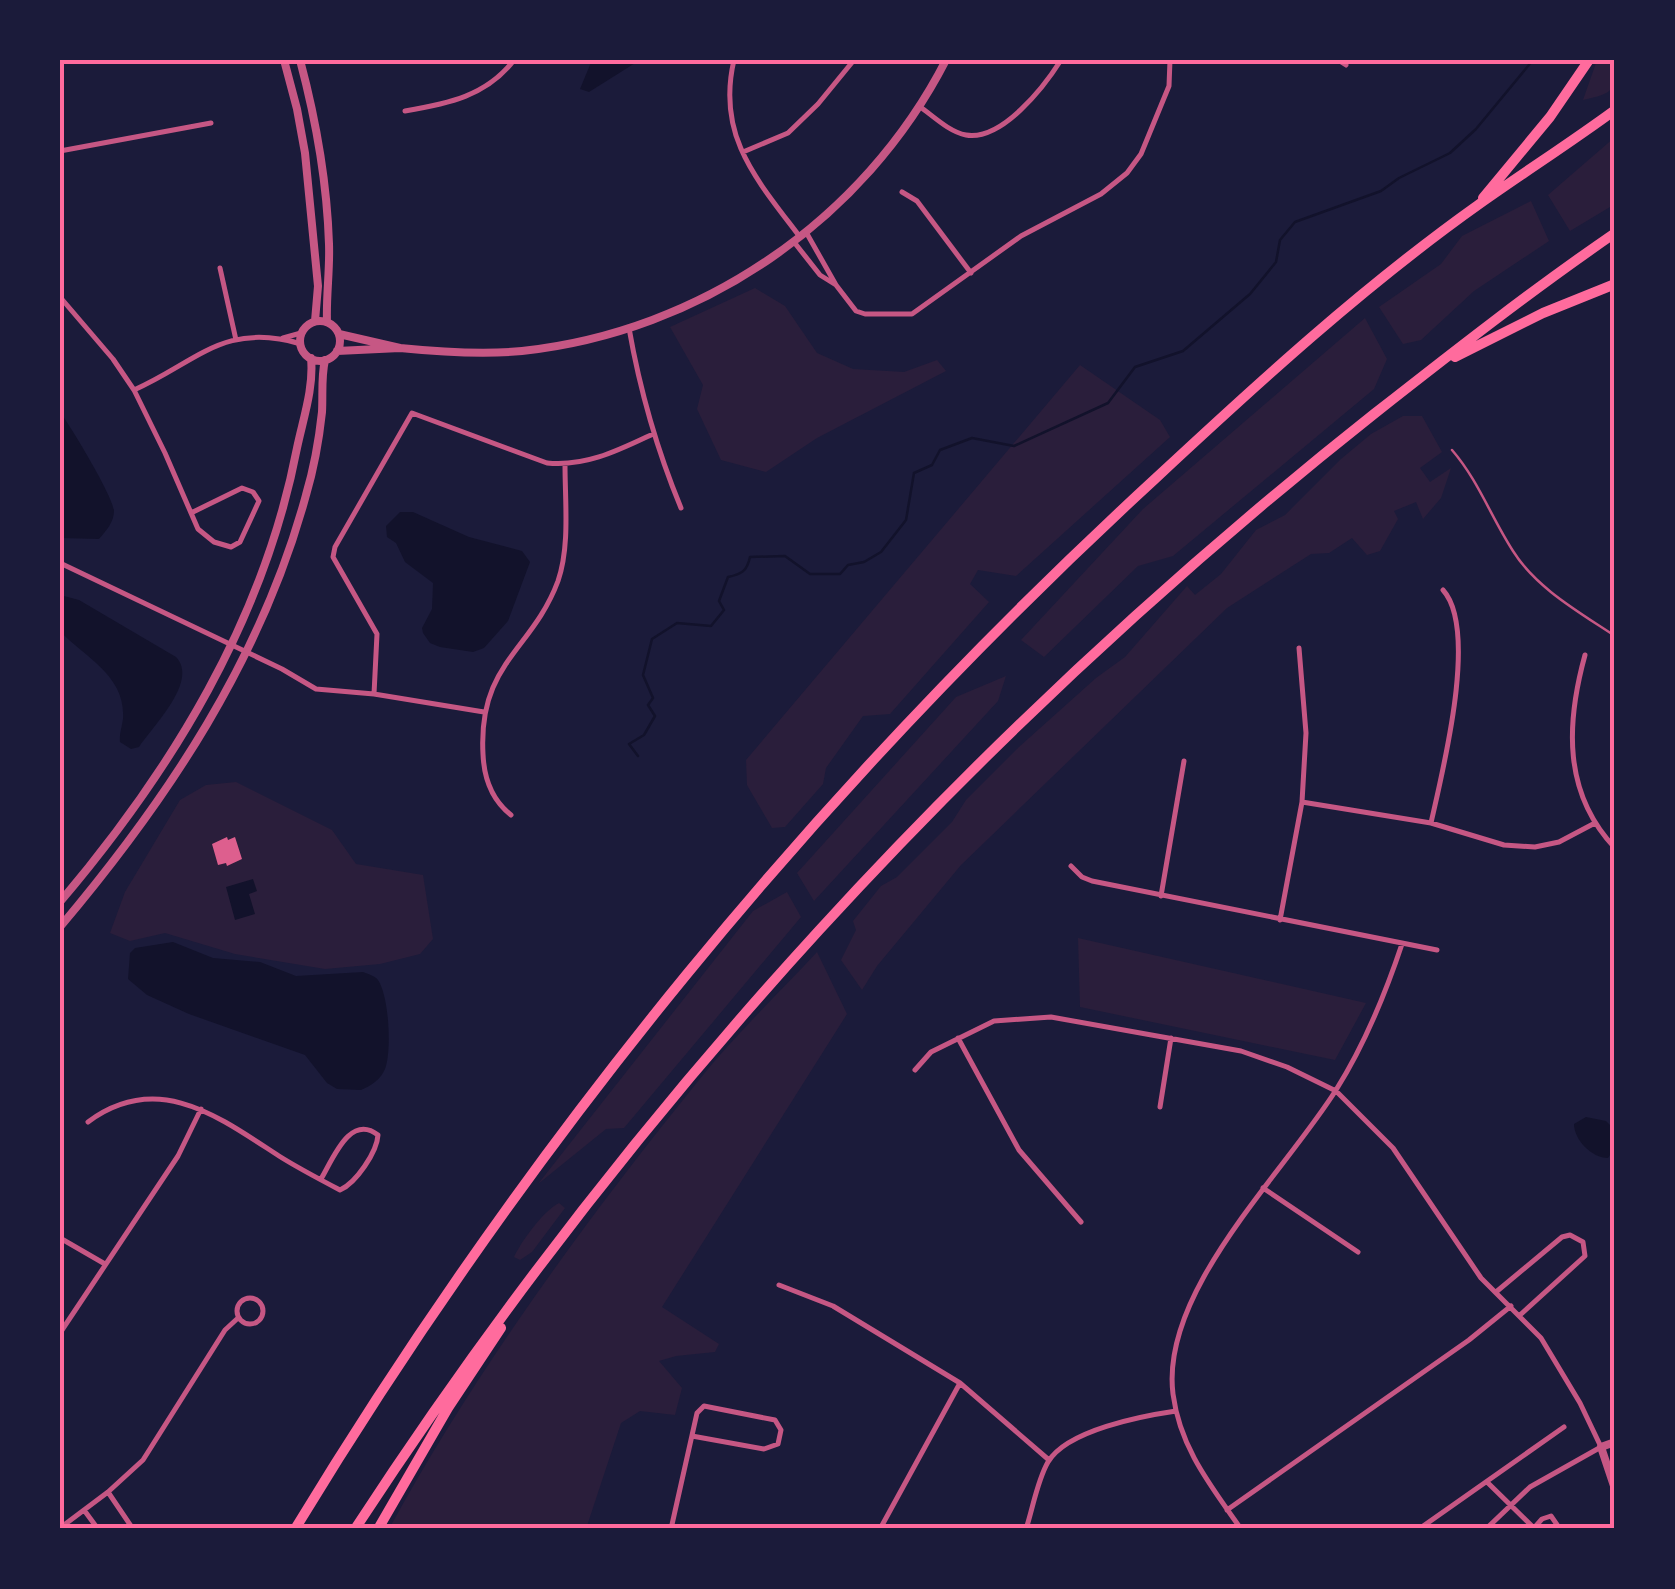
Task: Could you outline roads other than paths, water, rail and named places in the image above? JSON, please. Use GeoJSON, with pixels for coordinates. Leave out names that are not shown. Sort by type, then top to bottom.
{"type":"FeatureCollection","features":[{"type":"Feature","properties":{"kind":"highway"},"geometry":{"type":"LineString","coordinates":[[1477,206],[1550,117],[1589,60]]}},
{"type":"Feature","properties":{"kind":"highway"},"geometry":{"type":"LineString","coordinates":[[295,1529],[421,1329],[553,1144],[683,976],[812,824],[942,683],[1066,560],[1275,370],[1477,206],[1615,110]]}},
{"type":"Feature","properties":{"kind":"highway"},"geometry":{"type":"LineString","coordinates":[[355,1529],[435,1409],[614,1170],[714,1048],[928,812],[1164,588],[1428,372],[1615,233]]}},
{"type":"Feature","properties":{"kind":"highway"},"geometry":{"type":"LineString","coordinates":[[1428,372],[1543,313],[1615,284]]}},
{"type":"Feature","properties":{"kind":"highway"},"geometry":{"type":"LineString","coordinates":[[378,1529],[512,1304]]}},
{"type":"Feature","properties":{"kind":"street"},"geometry":{"type":"LineString","coordinates":[[284,60],[301,124],[318,286],[315,322]]}},
{"type":"Feature","properties":{"kind":"street"},"geometry":{"type":"LineString","coordinates":[[300,60],[325,194],[329,248],[327,322]]}},
{"type":"Feature","properties":{"kind":"street"},"geometry":{"type":"LineString","coordinates":[[405,111],[464,99],[490,84],[514,60]]}},
{"type":"Feature","properties":{"kind":"street"},"geometry":{"type":"LineString","coordinates":[[734,60],[728,95],[730,125],[767,194],[856,311],[899,316],[924,307],[1021,236],[1102,194],[1127,173],[1140,154],[1169,86],[1170,60]]}},
{"type":"Feature","properties":{"kind":"street"},"geometry":{"type":"LineString","coordinates":[[742,153],[788,133],[854,60]]}},
{"type":"Feature","properties":{"kind":"street"},"geometry":{"type":"LineString","coordinates":[[60,927],[162,796],[207,726],[247,652],[307,494],[321,417],[326,360],[337,351],[400,348],[517,352],[599,337],[713,293],[800,237],[870,172],[919,106],[946,60]]}},
{"type":"Feature","properties":{"kind":"street"},"geometry":{"type":"LineString","coordinates":[[919,106],[957,132],[984,133],[1026,104],[1060,60]]}},
{"type":"Feature","properties":{"kind":"street"},"geometry":{"type":"LineString","coordinates":[[1338,60],[1346,65]]}},
{"type":"Feature","properties":{"kind":"street"},"geometry":{"type":"LineString","coordinates":[[60,151],[211,123]]}},
{"type":"Feature","properties":{"kind":"street"},"geometry":{"type":"LineString","coordinates":[[902,192],[916,201],[971,273]]}},
{"type":"Feature","properties":{"kind":"street"},"geometry":{"type":"LineString","coordinates":[[800,237],[820,275],[836,285]]}},
{"type":"Feature","properties":{"kind":"street"},"geometry":{"type":"LineString","coordinates":[[220,268],[236,340]]}},
{"type":"Feature","properties":{"kind":"street"},"geometry":{"type":"LineString","coordinates":[[60,297],[134,390],[198,530],[214,542],[231,547],[240,542],[259,501],[253,492],[242,488],[191,513]]}},
{"type":"Feature","properties":{"kind":"street"},"geometry":{"type":"LineString","coordinates":[[134,390],[202,351],[236,340],[302,333],[315,322],[327,322],[339,334],[400,348]]}},
{"type":"Feature","properties":{"kind":"street"},"geometry":{"type":"LineString","coordinates":[[628,328],[654,434],[682,508]]}},
{"type":"Feature","properties":{"kind":"street"},"geometry":{"type":"LineString","coordinates":[[301,344],[302,333]]}},
{"type":"Feature","properties":{"kind":"street"},"geometry":{"type":"LineString","coordinates":[[337,351],[339,334]]}},
{"type":"Feature","properties":{"kind":"street"},"geometry":{"type":"LineString","coordinates":[[60,902],[139,802],[198,708],[260,582],[288,490],[308,398],[311,358],[301,344],[282,338]]}},
{"type":"Feature","properties":{"kind":"street"},"geometry":{"type":"LineString","coordinates":[[311,358],[326,360]]}},
{"type":"Feature","properties":{"kind":"street"},"geometry":{"type":"LineString","coordinates":[[374,694],[377,634],[332,557],[412,412],[546,463],[565,465],[593,460],[654,434]]}},
{"type":"Feature","properties":{"kind":"street"},"geometry":{"type":"LineString","coordinates":[[511,815],[494,797],[485,771],[484,712],[489,692],[505,663],[551,597],[559,578],[564,554],[565,465]]}},
{"type":"Feature","properties":{"kind":"street"},"geometry":{"type":"LineString","coordinates":[[60,563],[316,689],[484,712]]}},
{"type":"Feature","properties":{"kind":"street"},"geometry":{"type":"LineString","coordinates":[[1431,823],[1456,697],[1454,606],[1443,590]]}},
{"type":"Feature","properties":{"kind":"street"},"geometry":{"type":"LineString","coordinates":[[1280,920],[1302,802],[1306,720],[1298,648]]}},
{"type":"Feature","properties":{"kind":"street"},"geometry":{"type":"LineString","coordinates":[[1585,655],[1574,694],[1574,775],[1595,823],[1615,848]]}},
{"type":"Feature","properties":{"kind":"street"},"geometry":{"type":"LineString","coordinates":[[1161,896],[1184,761]]}},
{"type":"Feature","properties":{"kind":"street"},"geometry":{"type":"LineString","coordinates":[[1302,802],[1431,823],[1504,844],[1535,847],[1559,842],[1595,823]]}},
{"type":"Feature","properties":{"kind":"street"},"geometry":{"type":"LineString","coordinates":[[1071,866],[1092,882],[1437,950]]}},
{"type":"Feature","properties":{"kind":"street"},"geometry":{"type":"LineString","coordinates":[[1241,1529],[1199,1471],[1176,1411],[1172,1372],[1177,1333],[1184,1315],[1263,1188],[1336,1091],[1384,999],[1402,944]]}},
{"type":"Feature","properties":{"kind":"street"},"geometry":{"type":"LineString","coordinates":[[915,1070],[931,1052],[994,1021],[1051,1016],[1240,1051],[1288,1067],[1336,1091],[1393,1148],[1472,1266],[1554,1356],[1601,1447],[1615,1488]]}},
{"type":"Feature","properties":{"kind":"street"},"geometry":{"type":"LineString","coordinates":[[958,1037],[1020,1150],[1081,1222]]}},
{"type":"Feature","properties":{"kind":"street"},"geometry":{"type":"LineString","coordinates":[[1160,1107],[1171,1038]]}},
{"type":"Feature","properties":{"kind":"street"},"geometry":{"type":"LineString","coordinates":[[88,1122],[104,1110],[129,1102],[165,1101],[201,1109],[234,1124],[275,1154],[320,1179],[340,1190],[348,1186],[377,1145],[378,1135],[370,1128],[358,1128],[348,1135],[320,1179]]}},
{"type":"Feature","properties":{"kind":"street"},"geometry":{"type":"LineString","coordinates":[[60,1334],[178,1156],[201,1109]]}},
{"type":"Feature","properties":{"kind":"street"},"geometry":{"type":"LineString","coordinates":[[1263,1188],[1358,1252]]}},
{"type":"Feature","properties":{"kind":"street"},"geometry":{"type":"LineString","coordinates":[[1496,1292],[1562,1237],[1570,1235],[1583,1242],[1585,1256],[1520,1316]]}},
{"type":"Feature","properties":{"kind":"street"},"geometry":{"type":"LineString","coordinates":[[60,1238],[106,1264]]}},
{"type":"Feature","properties":{"kind":"street"},"geometry":{"type":"LineString","coordinates":[[779,1285],[833,1306],[960,1383],[1049,1460]]}},
{"type":"Feature","properties":{"kind":"street"},"geometry":{"type":"LineString","coordinates":[[252,1298],[259,1302],[263,1314],[258,1322],[250,1324],[238,1318],[240,1302],[252,1298]]}},
{"type":"Feature","properties":{"kind":"street"},"geometry":{"type":"LineString","coordinates":[[1228,1510],[1469,1340],[1511,1306]]}},
{"type":"Feature","properties":{"kind":"street"},"geometry":{"type":"LineString","coordinates":[[60,1528],[143,1460],[225,1330],[238,1318]]}},
{"type":"Feature","properties":{"kind":"street"},"geometry":{"type":"LineString","coordinates":[[880,1529],[960,1383]]}},
{"type":"Feature","properties":{"kind":"street"},"geometry":{"type":"LineString","coordinates":[[670,1529],[696,1413],[704,1406],[775,1420],[781,1430],[778,1444],[764,1449],[692,1436]]}},
{"type":"Feature","properties":{"kind":"street"},"geometry":{"type":"LineString","coordinates":[[1026,1529],[1049,1460],[1083,1436],[1138,1416],[1176,1411]]}},
{"type":"Feature","properties":{"kind":"street"},"geometry":{"type":"LineString","coordinates":[[1420,1529],[1564,1427]]}},
{"type":"Feature","properties":{"kind":"street"},"geometry":{"type":"LineString","coordinates":[[1486,1529],[1509,1504],[1549,1475],[1615,1442]]}},
{"type":"Feature","properties":{"kind":"street"},"geometry":{"type":"LineString","coordinates":[[1487,1482],[1534,1528],[1542,1518],[1551,1516],[1560,1529]]}},
{"type":"Feature","properties":{"kind":"street"},"geometry":{"type":"LineString","coordinates":[[108,1492],[133,1529]]}},
{"type":"Feature","properties":{"kind":"street"},"geometry":{"type":"LineString","coordinates":[[84,1510],[98,1529]]}},
{"type":"Feature","properties":{"kind":"lane"},"geometry":{"type":"LineString","coordinates":[[1452,450],[1471,474],[1520,561],[1569,605],[1615,636]]}},
{"type":"Feature","properties":{"kind":"waterway"},"geometry":{"type":"LineString","coordinates":[[638,756],[629,744],[644,735],[655,716],[648,705],[653,698],[643,675],[652,639],[677,623],[711,626],[724,610],[719,601],[728,577],[743,571],[750,557],[785,556],[810,574],[840,574],[848,565],[864,562],[881,552],[906,520],[914,473],[932,465],[940,450],[972,438],[1014,446],[1108,403],[1135,367],[1183,351],[1250,294],[1276,262],[1280,240],[1295,222],[1381,191],[1450,153],[1476,129],[1533,60]]}}]}
